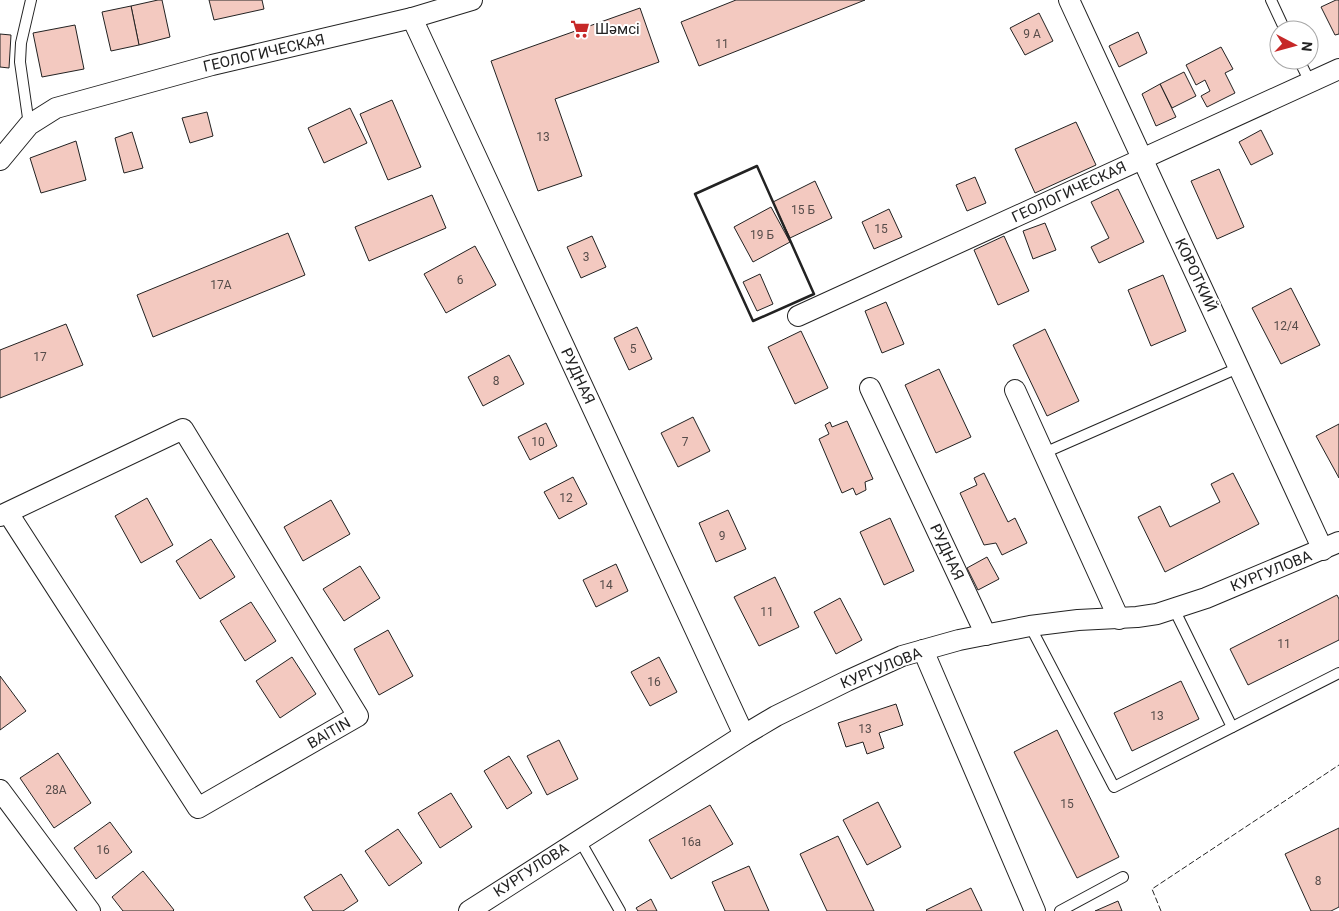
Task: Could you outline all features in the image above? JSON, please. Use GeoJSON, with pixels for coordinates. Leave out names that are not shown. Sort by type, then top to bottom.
{"type":"FeatureCollection","features":[{"type":"Feature","properties":{"kind":"street","name":"ГЕОЛОГИЧЕСКАЯ"},"geometry":{"type":"LineString","coordinates":[[29,125],[56,108],[212,65],[412,18],[472,0]]}},
{"type":"Feature","properties":{"kind":"street","name":"КОРОТКИЙ"},"geometry":{"type":"LineString","coordinates":[[1069,0],[1238,368],[1334,547]]}},
{"type":"Feature","properties":{"kind":"street","name":"РУДНАЯ"},"geometry":{"type":"LineString","coordinates":[[412,18],[744,735]]}},
{"type":"Feature","properties":{"kind":"street","name":"ГЕОЛОГИЧЕСКАЯ"},"geometry":{"type":"LineString","coordinates":[[798,316],[1339,69]]}},
{"type":"Feature","properties":{"kind":"street"},"geometry":{"type":"LineString","coordinates":[[0,160],[29,125]]}},
{"type":"Feature","properties":{"kind":"street","name":"РУДНАЯ"},"geometry":{"type":"LineString","coordinates":[[870,388],[986,635]]}},
{"type":"Feature","properties":{"kind":"street"},"geometry":{"type":"LineString","coordinates":[[1016,390],[1119,619]]}},
{"type":"Feature","properties":{"kind":"street","name":"BAITIN"},"geometry":{"type":"LineString","coordinates":[[183,429],[358,716],[198,808],[4,514],[183,429]]}},
{"type":"Feature","properties":{"kind":"street","name":"КУРГУЛОВА"},"geometry":{"type":"LineString","coordinates":[[469,911],[744,735],[776,716],[885,663],[923,650],[1030,626],[1078,620],[1138,618],[1174,609],[1334,547]]}},
{"type":"Feature","properties":{"kind":"street"},"geometry":{"type":"LineString","coordinates":[[923,650],[1035,911]]}},
{"type":"Feature","properties":{"kind":"street"},"geometry":{"type":"LineString","coordinates":[[0,790],[90,911]]}},
{"type":"Feature","properties":{"kind":"lane"},"geometry":{"type":"LineString","coordinates":[[29,125],[20,62],[20,43],[31,0]]}},
{"type":"Feature","properties":{"kind":"lane"},"geometry":{"type":"LineString","coordinates":[[1271,0],[1280,20]]}},
{"type":"Feature","properties":{"kind":"lane"},"geometry":{"type":"LineString","coordinates":[[1304,70],[1310,82]]}},
{"type":"Feature","properties":{"kind":"lane"},"geometry":{"type":"LineString","coordinates":[[1044,453],[1238,368]]}},
{"type":"Feature","properties":{"kind":"lane"},"geometry":{"type":"LineString","coordinates":[[1174,609],[1232,727]]}},
{"type":"Feature","properties":{"kind":"lane"},"geometry":{"type":"LineString","coordinates":[[1030,626],[1114,787],[1339,673]]}},
{"type":"Feature","properties":{"kind":"lane"},"geometry":{"type":"LineString","coordinates":[[579,840],[620,911]]}},
{"type":"Feature","properties":{"kind":"lane"},"geometry":{"type":"LineString","coordinates":[[1060,911],[1123,877]]}},
{"type":"Feature","properties":{"kind":"building"},"geometry":{"type":"Polygon","coordinates":[[[162,0],[170,37],[139,45],[131,6],[162,0]]]}},
{"type":"Feature","properties":{"kind":"building"},"geometry":{"type":"Polygon","coordinates":[[[209,0],[262,0],[264,9],[214,20],[209,0]]]}},
{"type":"Feature","properties":{"kind":"building"},"geometry":{"type":"Polygon","coordinates":[[[736,0],[865,0],[699,66],[681,22],[736,0]]]}},
{"type":"Feature","properties":{"kind":"building"},"geometry":{"type":"Polygon","coordinates":[[[1339,0],[1339,34],[1335,35],[1321,7],[1339,0]]]}},
{"type":"Feature","properties":{"kind":"building"},"geometry":{"type":"Polygon","coordinates":[[[131,6],[139,45],[111,51],[102,12],[131,6]]]}},
{"type":"Feature","properties":{"kind":"building"},"geometry":{"type":"Polygon","coordinates":[[[640,8],[659,62],[555,99],[582,176],[538,191],[491,61],[640,8]]]}},
{"type":"Feature","properties":{"kind":"building"},"geometry":{"type":"Polygon","coordinates":[[[1039,13],[1053,41],[1025,55],[1010,28],[1039,13]]]}},
{"type":"Feature","properties":{"kind":"building"},"geometry":{"type":"Polygon","coordinates":[[[75,25],[84,69],[42,77],[33,33],[75,25]]]}},
{"type":"Feature","properties":{"kind":"building"},"geometry":{"type":"Polygon","coordinates":[[[1138,32],[1147,53],[1119,67],[1109,46],[1138,32]]]}},
{"type":"Feature","properties":{"kind":"building"},"geometry":{"type":"Polygon","coordinates":[[[0,34],[11,35],[9,68],[0,67],[0,34]]]}},
{"type":"Feature","properties":{"kind":"building"},"geometry":{"type":"Polygon","coordinates":[[[1221,47],[1233,69],[1225,73],[1235,93],[1207,107],[1201,96],[1210,91],[1205,80],[1196,85],[1186,65],[1221,47]]]}},
{"type":"Feature","properties":{"kind":"building"},"geometry":{"type":"Polygon","coordinates":[[[1184,72],[1196,96],[1172,108],[1160,84],[1184,72]]]}},
{"type":"Feature","properties":{"kind":"building"},"geometry":{"type":"Polygon","coordinates":[[[1160,84],[1176,117],[1156,126],[1142,94],[1160,84]]]}},
{"type":"Feature","properties":{"kind":"building"},"geometry":{"type":"Polygon","coordinates":[[[392,100],[421,167],[388,180],[360,114],[392,100]]]}},
{"type":"Feature","properties":{"kind":"building"},"geometry":{"type":"Polygon","coordinates":[[[350,108],[367,143],[324,163],[308,128],[350,108]]]}},
{"type":"Feature","properties":{"kind":"building"},"geometry":{"type":"Polygon","coordinates":[[[207,112],[213,136],[190,143],[182,118],[207,112]]]}},
{"type":"Feature","properties":{"kind":"building"},"geometry":{"type":"Polygon","coordinates":[[[1076,122],[1096,165],[1035,193],[1015,149],[1076,122]]]}},
{"type":"Feature","properties":{"kind":"building"},"geometry":{"type":"Polygon","coordinates":[[[1261,130],[1273,154],[1251,165],[1239,142],[1261,130]]]}},
{"type":"Feature","properties":{"kind":"building"},"geometry":{"type":"Polygon","coordinates":[[[132,132],[143,168],[124,173],[115,138],[132,132]]]}},
{"type":"Feature","properties":{"kind":"building"},"geometry":{"type":"Polygon","coordinates":[[[76,141],[86,180],[41,193],[30,158],[76,141]]]}},
{"type":"Feature","properties":{"kind":"building"},"geometry":{"type":"Polygon","coordinates":[[[1219,169],[1244,227],[1217,239],[1191,181],[1219,169]]]}},
{"type":"Feature","properties":{"kind":"building"},"geometry":{"type":"Polygon","coordinates":[[[975,177],[986,203],[967,211],[956,185],[975,177]]]}},
{"type":"Feature","properties":{"kind":"building"},"geometry":{"type":"Polygon","coordinates":[[[815,181],[832,218],[790,238],[773,202],[815,181]]]}},
{"type":"Feature","properties":{"kind":"building"},"geometry":{"type":"Polygon","coordinates":[[[1118,189],[1144,242],[1099,263],[1091,247],[1109,238],[1091,202],[1118,189]]]}},
{"type":"Feature","properties":{"kind":"building"},"geometry":{"type":"Polygon","coordinates":[[[432,195],[446,228],[369,261],[355,227],[432,195]]]}},
{"type":"Feature","properties":{"kind":"building"},"geometry":{"type":"Polygon","coordinates":[[[771,207],[790,242],[753,262],[734,227],[771,207]]]}},
{"type":"Feature","properties":{"kind":"building"},"geometry":{"type":"Polygon","coordinates":[[[889,209],[902,237],[874,249],[862,222],[889,209]]]}},
{"type":"Feature","properties":{"kind":"building"},"geometry":{"type":"Polygon","coordinates":[[[1045,223],[1056,250],[1033,259],[1023,231],[1045,223]]]}},
{"type":"Feature","properties":{"kind":"building"},"geometry":{"type":"Polygon","coordinates":[[[288,233],[305,275],[153,337],[137,295],[288,233]]]}},
{"type":"Feature","properties":{"kind":"building"},"geometry":{"type":"Polygon","coordinates":[[[592,236],[606,267],[581,278],[567,247],[592,236]]]}},
{"type":"Feature","properties":{"kind":"building"},"geometry":{"type":"Polygon","coordinates":[[[1004,236],[1029,291],[998,305],[974,250],[1004,236]]]}},
{"type":"Feature","properties":{"kind":"building"},"geometry":{"type":"Polygon","coordinates":[[[475,246],[496,285],[446,313],[424,274],[475,246]]]}},
{"type":"Feature","properties":{"kind":"building"},"geometry":{"type":"Polygon","coordinates":[[[760,274],[773,304],[757,311],[743,282],[760,274]]]}},
{"type":"Feature","properties":{"kind":"building"},"geometry":{"type":"Polygon","coordinates":[[[1163,275],[1186,331],[1151,346],[1128,290],[1163,275]]]}},
{"type":"Feature","properties":{"kind":"building"},"geometry":{"type":"Polygon","coordinates":[[[1291,288],[1320,345],[1281,364],[1252,308],[1291,288]]]}},
{"type":"Feature","properties":{"kind":"building"},"geometry":{"type":"Polygon","coordinates":[[[886,302],[904,344],[882,353],[865,311],[886,302]]]}},
{"type":"Feature","properties":{"kind":"building"},"geometry":{"type":"Polygon","coordinates":[[[66,324],[83,365],[0,398],[0,350],[66,324]]]}},
{"type":"Feature","properties":{"kind":"building"},"geometry":{"type":"Polygon","coordinates":[[[637,327],[652,359],[629,370],[614,338],[637,327]]]}},
{"type":"Feature","properties":{"kind":"building"},"geometry":{"type":"Polygon","coordinates":[[[1045,329],[1079,401],[1047,416],[1013,345],[1045,329]]]}},
{"type":"Feature","properties":{"kind":"building"},"geometry":{"type":"Polygon","coordinates":[[[801,331],[828,388],[795,404],[768,347],[801,331]]]}},
{"type":"Feature","properties":{"kind":"building"},"geometry":{"type":"Polygon","coordinates":[[[509,355],[524,384],[483,406],[468,377],[509,355]]]}},
{"type":"Feature","properties":{"kind":"building"},"geometry":{"type":"Polygon","coordinates":[[[939,369],[971,437],[936,453],[905,385],[939,369]]]}},
{"type":"Feature","properties":{"kind":"building"},"geometry":{"type":"Polygon","coordinates":[[[693,417],[710,451],[678,467],[661,433],[693,417]]]}},
{"type":"Feature","properties":{"kind":"building"},"geometry":{"type":"Polygon","coordinates":[[[847,421],[873,479],[865,482],[866,490],[856,495],[853,488],[842,493],[819,439],[829,434],[825,425],[830,422],[832,427],[847,421]]]}},
{"type":"Feature","properties":{"kind":"building"},"geometry":{"type":"Polygon","coordinates":[[[546,423],[557,446],[530,460],[518,437],[546,423]]]}},
{"type":"Feature","properties":{"kind":"building"},"geometry":{"type":"Polygon","coordinates":[[[1339,424],[1339,478],[1316,436],[1339,424]]]}},
{"type":"Feature","properties":{"kind":"building"},"geometry":{"type":"Polygon","coordinates":[[[984,473],[1008,522],[1015,518],[1027,543],[1002,555],[996,543],[984,545],[960,493],[977,485],[974,478],[984,473]]]}},
{"type":"Feature","properties":{"kind":"building"},"geometry":{"type":"Polygon","coordinates":[[[1233,473],[1259,524],[1165,572],[1138,517],[1160,506],[1170,527],[1220,502],[1211,484],[1233,473]]]}},
{"type":"Feature","properties":{"kind":"building"},"geometry":{"type":"Polygon","coordinates":[[[573,477],[587,504],[559,519],[544,492],[573,477]]]}},
{"type":"Feature","properties":{"kind":"building"},"geometry":{"type":"Polygon","coordinates":[[[147,498],[173,545],[141,563],[115,516],[147,498]]]}},
{"type":"Feature","properties":{"kind":"building"},"geometry":{"type":"Polygon","coordinates":[[[331,500],[350,534],[303,561],[284,527],[331,500]]]}},
{"type":"Feature","properties":{"kind":"building"},"geometry":{"type":"Polygon","coordinates":[[[728,510],[746,549],[716,562],[699,523],[728,510]]]}},
{"type":"Feature","properties":{"kind":"building"},"geometry":{"type":"Polygon","coordinates":[[[890,518],[914,571],[884,585],[860,532],[890,518]]]}},
{"type":"Feature","properties":{"kind":"building"},"geometry":{"type":"Polygon","coordinates":[[[211,539],[235,577],[200,599],[176,561],[211,539]]]}},
{"type":"Feature","properties":{"kind":"building"},"geometry":{"type":"Polygon","coordinates":[[[987,557],[999,579],[978,590],[967,568],[987,557]]]}},
{"type":"Feature","properties":{"kind":"building"},"geometry":{"type":"Polygon","coordinates":[[[616,564],[628,591],[596,607],[583,580],[616,564]]]}},
{"type":"Feature","properties":{"kind":"building"},"geometry":{"type":"Polygon","coordinates":[[[360,566],[380,598],[344,621],[323,589],[360,566]]]}},
{"type":"Feature","properties":{"kind":"building"},"geometry":{"type":"Polygon","coordinates":[[[775,577],[799,627],[759,646],[734,597],[775,577]]]}},
{"type":"Feature","properties":{"kind":"building"},"geometry":{"type":"Polygon","coordinates":[[[1337,595],[1339,599],[1339,640],[1248,685],[1230,649],[1337,595]]]}},
{"type":"Feature","properties":{"kind":"building"},"geometry":{"type":"Polygon","coordinates":[[[840,598],[862,640],[836,654],[814,612],[840,598]]]}},
{"type":"Feature","properties":{"kind":"building"},"geometry":{"type":"Polygon","coordinates":[[[251,602],[276,641],[245,661],[220,621],[251,602]]]}},
{"type":"Feature","properties":{"kind":"building"},"geometry":{"type":"Polygon","coordinates":[[[388,630],[413,676],[379,695],[354,649],[388,630]]]}},
{"type":"Feature","properties":{"kind":"building"},"geometry":{"type":"Polygon","coordinates":[[[292,657],[316,694],[280,718],[256,681],[292,657]]]}},
{"type":"Feature","properties":{"kind":"building"},"geometry":{"type":"Polygon","coordinates":[[[659,657],[677,692],[650,706],[631,672],[659,657]]]}},
{"type":"Feature","properties":{"kind":"building"},"geometry":{"type":"Polygon","coordinates":[[[0,676],[26,711],[0,730],[0,676]]]}},
{"type":"Feature","properties":{"kind":"building"},"geometry":{"type":"Polygon","coordinates":[[[1181,681],[1199,719],[1132,751],[1114,713],[1181,681]]]}},
{"type":"Feature","properties":{"kind":"building"},"geometry":{"type":"Polygon","coordinates":[[[896,704],[903,725],[879,733],[884,748],[867,754],[863,742],[846,747],[838,723],[896,704]]]}},
{"type":"Feature","properties":{"kind":"building"},"geometry":{"type":"Polygon","coordinates":[[[1057,730],[1119,857],[1077,878],[1014,752],[1057,730]]]}},
{"type":"Feature","properties":{"kind":"building"},"geometry":{"type":"Polygon","coordinates":[[[559,740],[578,779],[547,795],[527,756],[559,740]]]}},
{"type":"Feature","properties":{"kind":"building"},"geometry":{"type":"Polygon","coordinates":[[[58,753],[91,803],[54,828],[20,778],[58,753]]]}},
{"type":"Feature","properties":{"kind":"building"},"geometry":{"type":"Polygon","coordinates":[[[509,756],[532,793],[507,809],[484,771],[509,756]]]}},
{"type":"Feature","properties":{"kind":"building"},"geometry":{"type":"Polygon","coordinates":[[[451,793],[472,827],[440,848],[418,813],[451,793]]]}},
{"type":"Feature","properties":{"kind":"building"},"geometry":{"type":"Polygon","coordinates":[[[878,802],[901,847],[867,865],[843,820],[878,802]]]}},
{"type":"Feature","properties":{"kind":"building"},"geometry":{"type":"Polygon","coordinates":[[[710,805],[733,844],[671,879],[649,840],[710,805]]]}},
{"type":"Feature","properties":{"kind":"building"},"geometry":{"type":"Polygon","coordinates":[[[110,822],[132,852],[96,879],[74,848],[110,822]]]}},
{"type":"Feature","properties":{"kind":"building"},"geometry":{"type":"Polygon","coordinates":[[[1339,828],[1339,907],[1331,911],[1311,911],[1285,854],[1339,828]]]}},
{"type":"Feature","properties":{"kind":"building"},"geometry":{"type":"Polygon","coordinates":[[[398,829],[422,863],[389,886],[365,851],[398,829]]]}},
{"type":"Feature","properties":{"kind":"building"},"geometry":{"type":"Polygon","coordinates":[[[838,836],[874,911],[827,911],[800,854],[838,836]]]}},
{"type":"Feature","properties":{"kind":"building"},"geometry":{"type":"Polygon","coordinates":[[[749,866],[769,911],[725,911],[712,882],[749,866]]]}},
{"type":"Feature","properties":{"kind":"building"},"geometry":{"type":"Polygon","coordinates":[[[143,871],[173,911],[123,911],[112,897],[143,871]]]}},
{"type":"Feature","properties":{"kind":"building"},"geometry":{"type":"Polygon","coordinates":[[[341,874],[358,901],[343,911],[313,911],[304,897],[341,874]]]}},
{"type":"Feature","properties":{"kind":"building"},"geometry":{"type":"Polygon","coordinates":[[[971,888],[982,911],[926,910],[971,888]]]}},
{"type":"Feature","properties":{"kind":"building"},"geometry":{"type":"Polygon","coordinates":[[[651,899],[657,911],[638,911],[636,908],[651,899]]]}},
{"type":"Feature","properties":{"kind":"building"},"geometry":{"type":"Polygon","coordinates":[[[1118,901],[1122,911],[1095,911],[1118,901]]]}},
{"type":"Feature","properties":{"kind":"fence"},"geometry":{"type":"LineString","coordinates":[[1161,911],[1152,889],[1339,765]]}},
{"type":"Feature","properties":{"kind":"wall"},"geometry":{"type":"LineString","coordinates":[[757,166],[814,294],[753,321],[695,194],[757,166]]}},
{"type":"Feature","properties":{"kind":"place","name":"Шәмсі"},"geometry":{"type":"Point","coordinates":[580,29]}}]}
